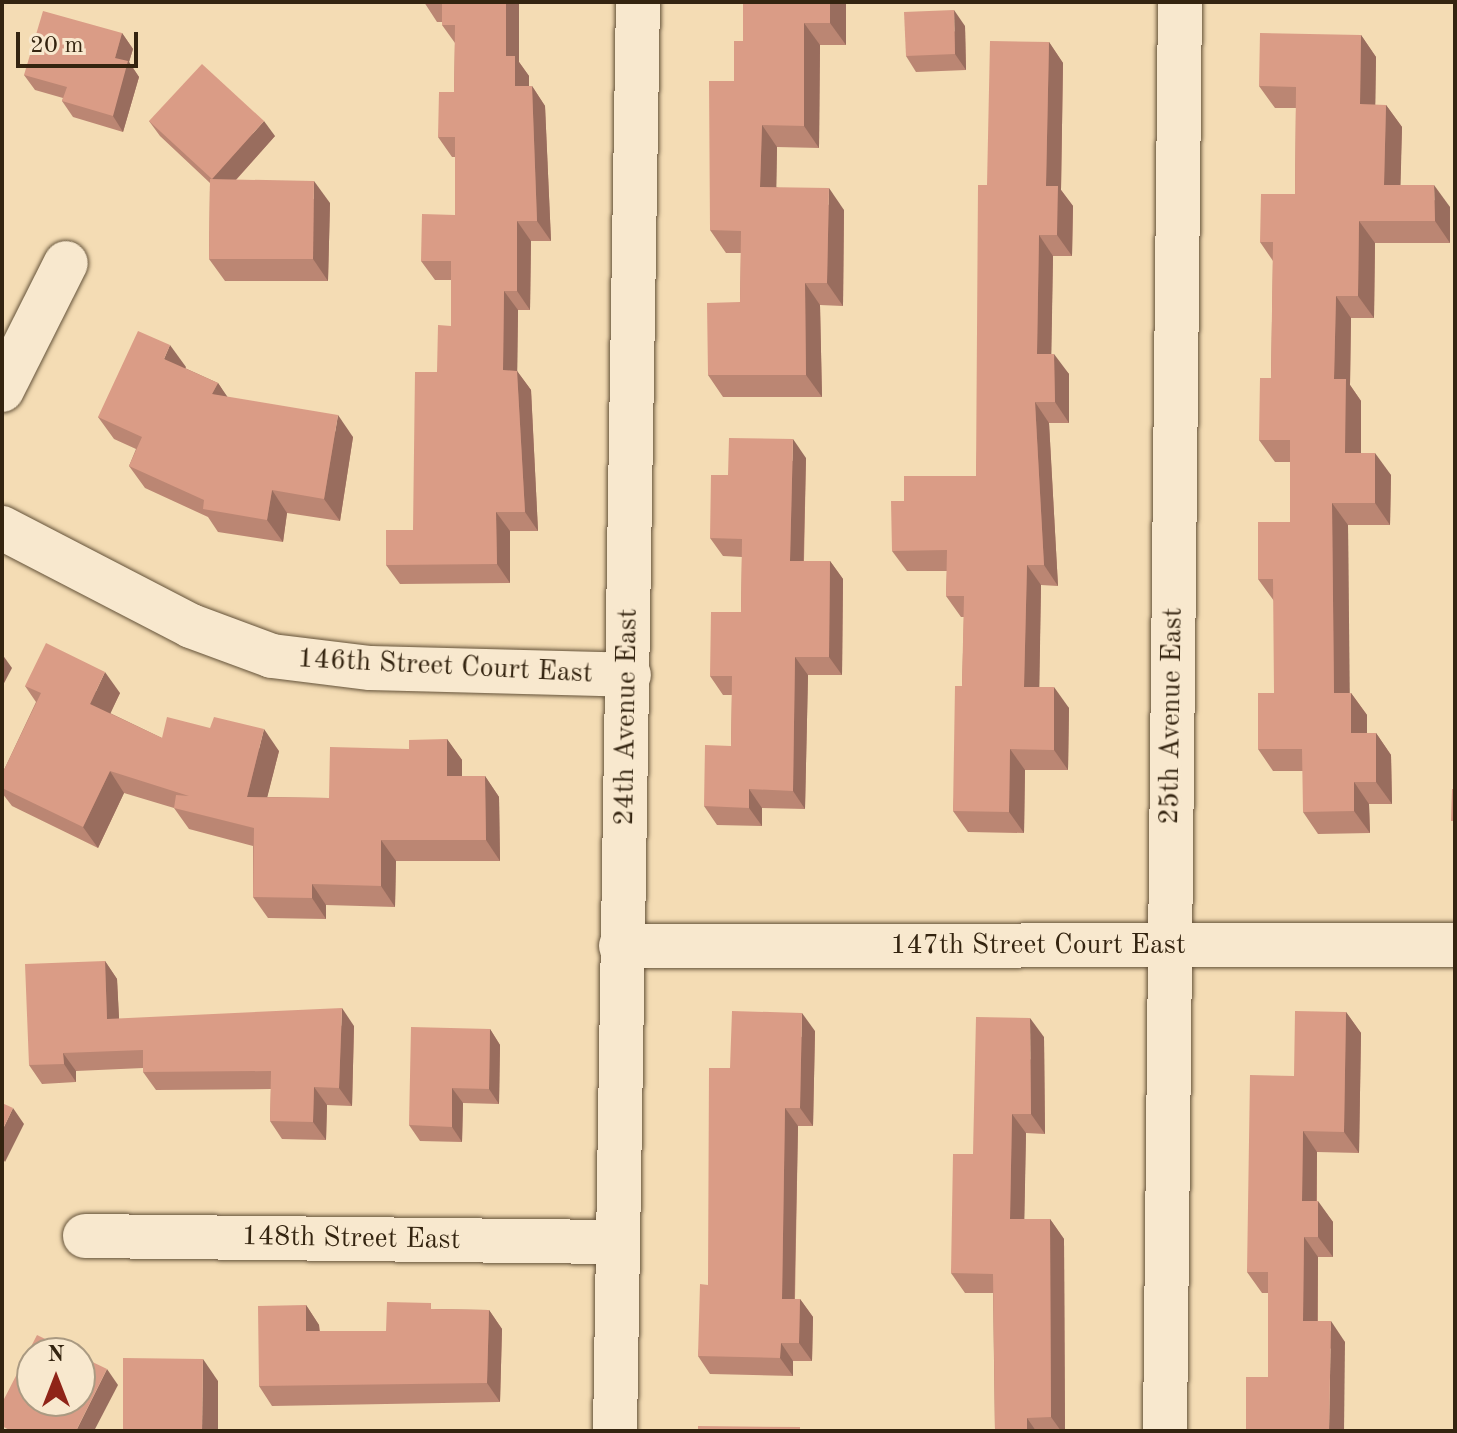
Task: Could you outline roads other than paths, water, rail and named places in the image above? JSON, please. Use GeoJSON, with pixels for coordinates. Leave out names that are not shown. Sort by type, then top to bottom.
{"type":"FeatureCollection","features":[{"type":"Feature","properties":{"kind":"street","name":"24th Avenue East"},"geometry":{"type":"LineString","coordinates":[[615,1431],[638,2]]}},
{"type":"Feature","properties":{"kind":"street","name":"25th Avenue East"},"geometry":{"type":"LineString","coordinates":[[1165,1431],[1180,2]]}},
{"type":"Feature","properties":{"kind":"street"},"geometry":{"type":"LineString","coordinates":[[2,390],[66,263]]}},
{"type":"Feature","properties":{"kind":"street","name":"146th Street Court East"},"geometry":{"type":"LineString","coordinates":[[2,528],[191,626],[272,656],[370,668],[629,675]]}},
{"type":"Feature","properties":{"kind":"street","name":"147th Street Court East"},"geometry":{"type":"LineString","coordinates":[[621,946],[1455,945]]}},
{"type":"Feature","properties":{"kind":"street","name":"148th Street East"},"geometry":{"type":"LineString","coordinates":[[85,1236],[617,1242]]}}]}
